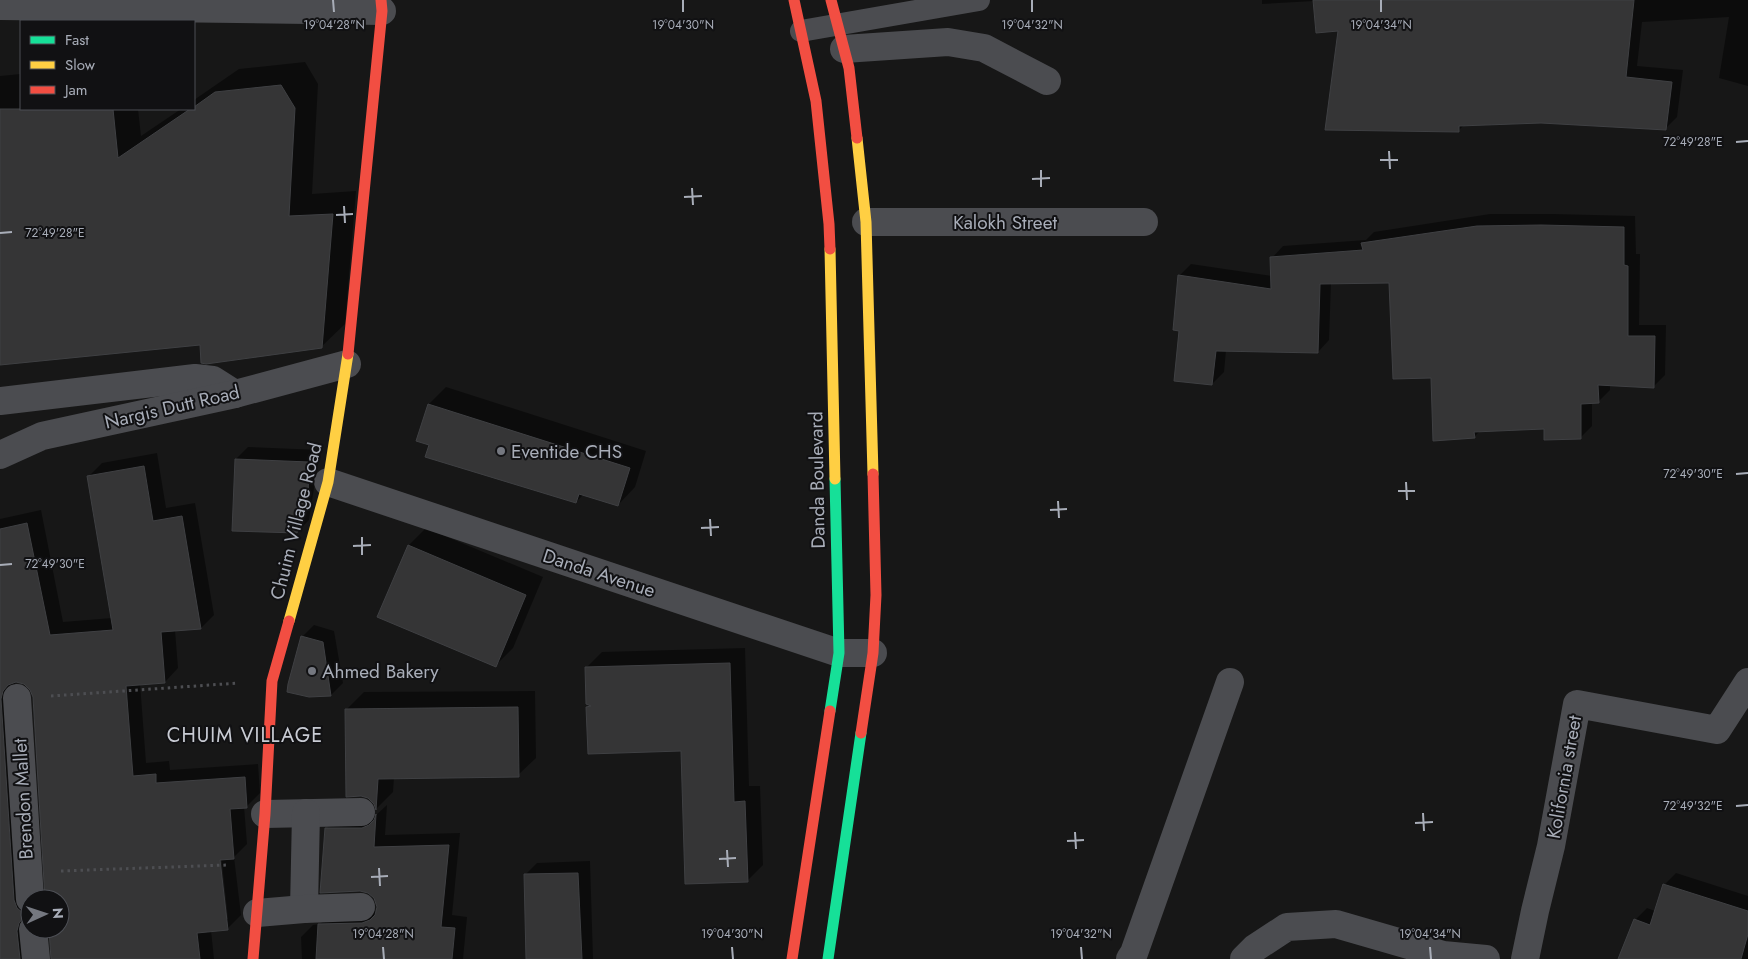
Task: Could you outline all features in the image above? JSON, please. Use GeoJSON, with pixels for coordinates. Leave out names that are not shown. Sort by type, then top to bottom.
{"type":"FeatureCollection","features":[{"type":"Feature","properties":{"kind":"main road","name":"Danda Boulevard"},"geometry":{"type":"LineString","coordinates":[[792,959],[814,841],[839,653],[834,224],[816,101],[794,0]]}},
{"type":"Feature","properties":{"kind":"main road"},"geometry":{"type":"LineString","coordinates":[[828,959],[841,844],[873,653],[876,595],[865,368],[862,222],[849,68],[832,0]]}},
{"type":"Feature","properties":{"kind":"main road","name":"Chuim Village Road"},"geometry":{"type":"LineString","coordinates":[[253,959],[265,814],[272,681],[328,482],[346,364],[381,5]]}},
{"type":"Feature","properties":{"kind":"street"},"geometry":{"type":"LineString","coordinates":[[0,6],[95,4],[381,5]]}},
{"type":"Feature","properties":{"kind":"street"},"geometry":{"type":"LineString","coordinates":[[841,37],[948,42],[984,48],[1048,81]]}},
{"type":"Feature","properties":{"kind":"street","name":"Kalokh Street"},"geometry":{"type":"LineString","coordinates":[[862,222],[1144,222]]}},
{"type":"Feature","properties":{"kind":"street","name":"Nargis Dutt Road"},"geometry":{"type":"LineString","coordinates":[[0,455],[42,436],[235,394],[346,364]]}},
{"type":"Feature","properties":{"kind":"street"},"geometry":{"type":"LineString","coordinates":[[0,401],[195,378],[213,380],[235,394]]}},
{"type":"Feature","properties":{"kind":"street","name":"Danda Avenue"},"geometry":{"type":"LineString","coordinates":[[328,482],[839,653],[873,653]]}},
{"type":"Feature","properties":{"kind":"street"},"geometry":{"type":"LineString","coordinates":[[1130,959],[1134,953],[1230,682]]}},
{"type":"Feature","properties":{"kind":"street","name":"Kolifornia street"},"geometry":{"type":"LineString","coordinates":[[1525,959],[1551,846],[1577,704],[1717,730],[1748,682]]}},
{"type":"Feature","properties":{"kind":"street","name":"Brendon Mallet"},"geometry":{"type":"LineString","coordinates":[[17,698],[29,889]]}},
{"type":"Feature","properties":{"kind":"street"},"geometry":{"type":"LineString","coordinates":[[265,814],[361,812]]}},
{"type":"Feature","properties":{"kind":"street"},"geometry":{"type":"LineString","coordinates":[[304,909],[306,813]]}},
{"type":"Feature","properties":{"kind":"street"},"geometry":{"type":"LineString","coordinates":[[257,913],[361,907]]}},
{"type":"Feature","properties":{"kind":"street"},"geometry":{"type":"LineString","coordinates":[[1244,959],[1255,948],[1287,927],[1336,924],[1443,955],[1486,959]]}},
{"type":"Feature","properties":{"kind":"street"},"geometry":{"type":"LineString","coordinates":[[34,939],[36,959]]}},
{"type":"Feature","properties":{"kind":"lane"},"geometry":{"type":"LineString","coordinates":[[801,31],[841,37],[879,9],[979,0]]}},
{"type":"Feature","properties":{"kind":"path"},"geometry":{"type":"LineString","coordinates":[[17,698],[272,681]]}},
{"type":"Feature","properties":{"kind":"path"},"geometry":{"type":"LineString","coordinates":[[28,872],[260,864]]}},
{"type":"Feature","properties":{"kind":"building"},"geometry":{"type":"Polygon","coordinates":[[[1313,0],[1634,0],[1626,77],[1672,82],[1666,130],[1541,123],[1459,126],[1459,132],[1325,130],[1338,31],[1316,33],[1313,0]]]}},
{"type":"Feature","properties":{"kind":"building"},"geometry":{"type":"Polygon","coordinates":[[[281,85],[295,108],[289,216],[333,214],[322,348],[206,364],[201,363],[200,345],[0,365],[0,109],[113,110],[118,158],[189,110],[195,110],[195,106],[215,92],[281,85]]]}},
{"type":"Feature","properties":{"kind":"building"},"geometry":{"type":"Polygon","coordinates":[[[1477,226],[1624,227],[1624,265],[1628,266],[1628,336],[1655,336],[1654,388],[1598,385],[1599,403],[1581,404],[1581,439],[1544,440],[1544,429],[1474,432],[1475,438],[1433,441],[1431,378],[1393,379],[1389,283],[1320,284],[1318,353],[1216,351],[1212,385],[1174,381],[1179,331],[1173,330],[1178,275],[1271,289],[1270,257],[1363,250],[1361,243],[1477,226]]]}},
{"type":"Feature","properties":{"kind":"building","name":"Eventide CHS"},"geometry":{"type":"Polygon","coordinates":[[[428,404],[630,468],[618,506],[579,494],[576,503],[425,457],[429,445],[416,441],[428,404]]]}},
{"type":"Feature","properties":{"kind":"building"},"geometry":{"type":"Polygon","coordinates":[[[235,459],[309,462],[308,496],[297,533],[232,531],[235,459]]]}},
{"type":"Feature","properties":{"kind":"building"},"geometry":{"type":"Polygon","coordinates":[[[144,466],[153,521],[182,516],[201,629],[161,632],[165,683],[126,686],[133,776],[156,774],[156,783],[245,777],[247,808],[230,809],[234,859],[220,860],[228,930],[197,933],[200,959],[51,959],[50,939],[70,939],[70,889],[44,889],[33,697],[30,690],[24,684],[16,682],[8,685],[3,691],[1,699],[14,900],[20,910],[20,922],[17,931],[20,959],[0,959],[0,529],[27,523],[50,635],[113,630],[87,476],[144,466]]]}},
{"type":"Feature","properties":{"kind":"building"},"geometry":{"type":"Polygon","coordinates":[[[408,545],[526,595],[496,667],[377,617],[408,545]]]}},
{"type":"Feature","properties":{"kind":"building"},"geometry":{"type":"Polygon","coordinates":[[[301,636],[323,642],[331,696],[309,697],[287,692],[301,636]]]}},
{"type":"Feature","properties":{"kind":"building"},"geometry":{"type":"Polygon","coordinates":[[[730,663],[734,802],[745,801],[748,882],[685,884],[681,751],[588,754],[586,707],[591,706],[586,704],[585,667],[730,663]]]}},
{"type":"Feature","properties":{"kind":"building"},"geometry":{"type":"Polygon","coordinates":[[[518,707],[519,777],[378,779],[376,810],[374,804],[368,798],[361,796],[346,797],[345,709],[518,707]]]}},
{"type":"Feature","properties":{"kind":"building"},"geometry":{"type":"Polygon","coordinates":[[[376,814],[374,847],[449,845],[441,927],[455,928],[452,959],[316,959],[318,924],[362,923],[370,920],[375,915],[377,907],[374,898],[368,893],[360,891],[320,893],[325,828],[362,828],[374,820],[376,814]]]}},
{"type":"Feature","properties":{"kind":"building"},"geometry":{"type":"Polygon","coordinates":[[[578,873],[582,959],[526,959],[524,874],[578,873]]]}},
{"type":"Feature","properties":{"kind":"building"},"geometry":{"type":"Polygon","coordinates":[[[1663,884],[1748,911],[1748,934],[1741,959],[1618,959],[1634,919],[1650,925],[1663,884]]]}},
{"type":"Feature","properties":{"kind":"traffic: fast"},"geometry":{"type":"LineString","coordinates":[[830,711],[839,653],[835,479]]}},
{"type":"Feature","properties":{"kind":"traffic: fast"},"geometry":{"type":"LineString","coordinates":[[828,959],[861,733]]}},
{"type":"Feature","properties":{"kind":"traffic: slow"},"geometry":{"type":"LineString","coordinates":[[857,138],[866,222],[873,474]]}},
{"type":"Feature","properties":{"kind":"traffic: slow"},"geometry":{"type":"LineString","coordinates":[[830,249],[835,479]]}},
{"type":"Feature","properties":{"kind":"traffic: slow"},"geometry":{"type":"LineString","coordinates":[[289,621],[328,482],[348,354]]}},
{"type":"Feature","properties":{"kind":"traffic: jam"},"geometry":{"type":"LineString","coordinates":[[348,354],[382,11],[381,0]]}},
{"type":"Feature","properties":{"kind":"traffic: jam"},"geometry":{"type":"LineString","coordinates":[[794,0],[816,101],[830,249]]}},
{"type":"Feature","properties":{"kind":"traffic: jam"},"geometry":{"type":"LineString","coordinates":[[831,0],[849,68],[857,138]]}},
{"type":"Feature","properties":{"kind":"traffic: jam"},"geometry":{"type":"LineString","coordinates":[[861,733],[873,653],[876,595],[873,474]]}},
{"type":"Feature","properties":{"kind":"traffic: jam"},"geometry":{"type":"LineString","coordinates":[[253,959],[265,814],[272,681],[289,621]]}},
{"type":"Feature","properties":{"kind":"traffic: jam"},"geometry":{"type":"LineString","coordinates":[[792,959],[830,711]]}},
{"type":"Feature","properties":{"kind":"place","name":"Eventide CHS"},"geometry":{"type":"Point","coordinates":[501,451]}},
{"type":"Feature","properties":{"kind":"place","name":"Ahmed Bakery"},"geometry":{"type":"Point","coordinates":[312,671]}},
{"type":"Feature","properties":{"kind":"district","name":"CHUIM VILLAGE"},"geometry":{"type":"Point","coordinates":[245,735]}}]}
